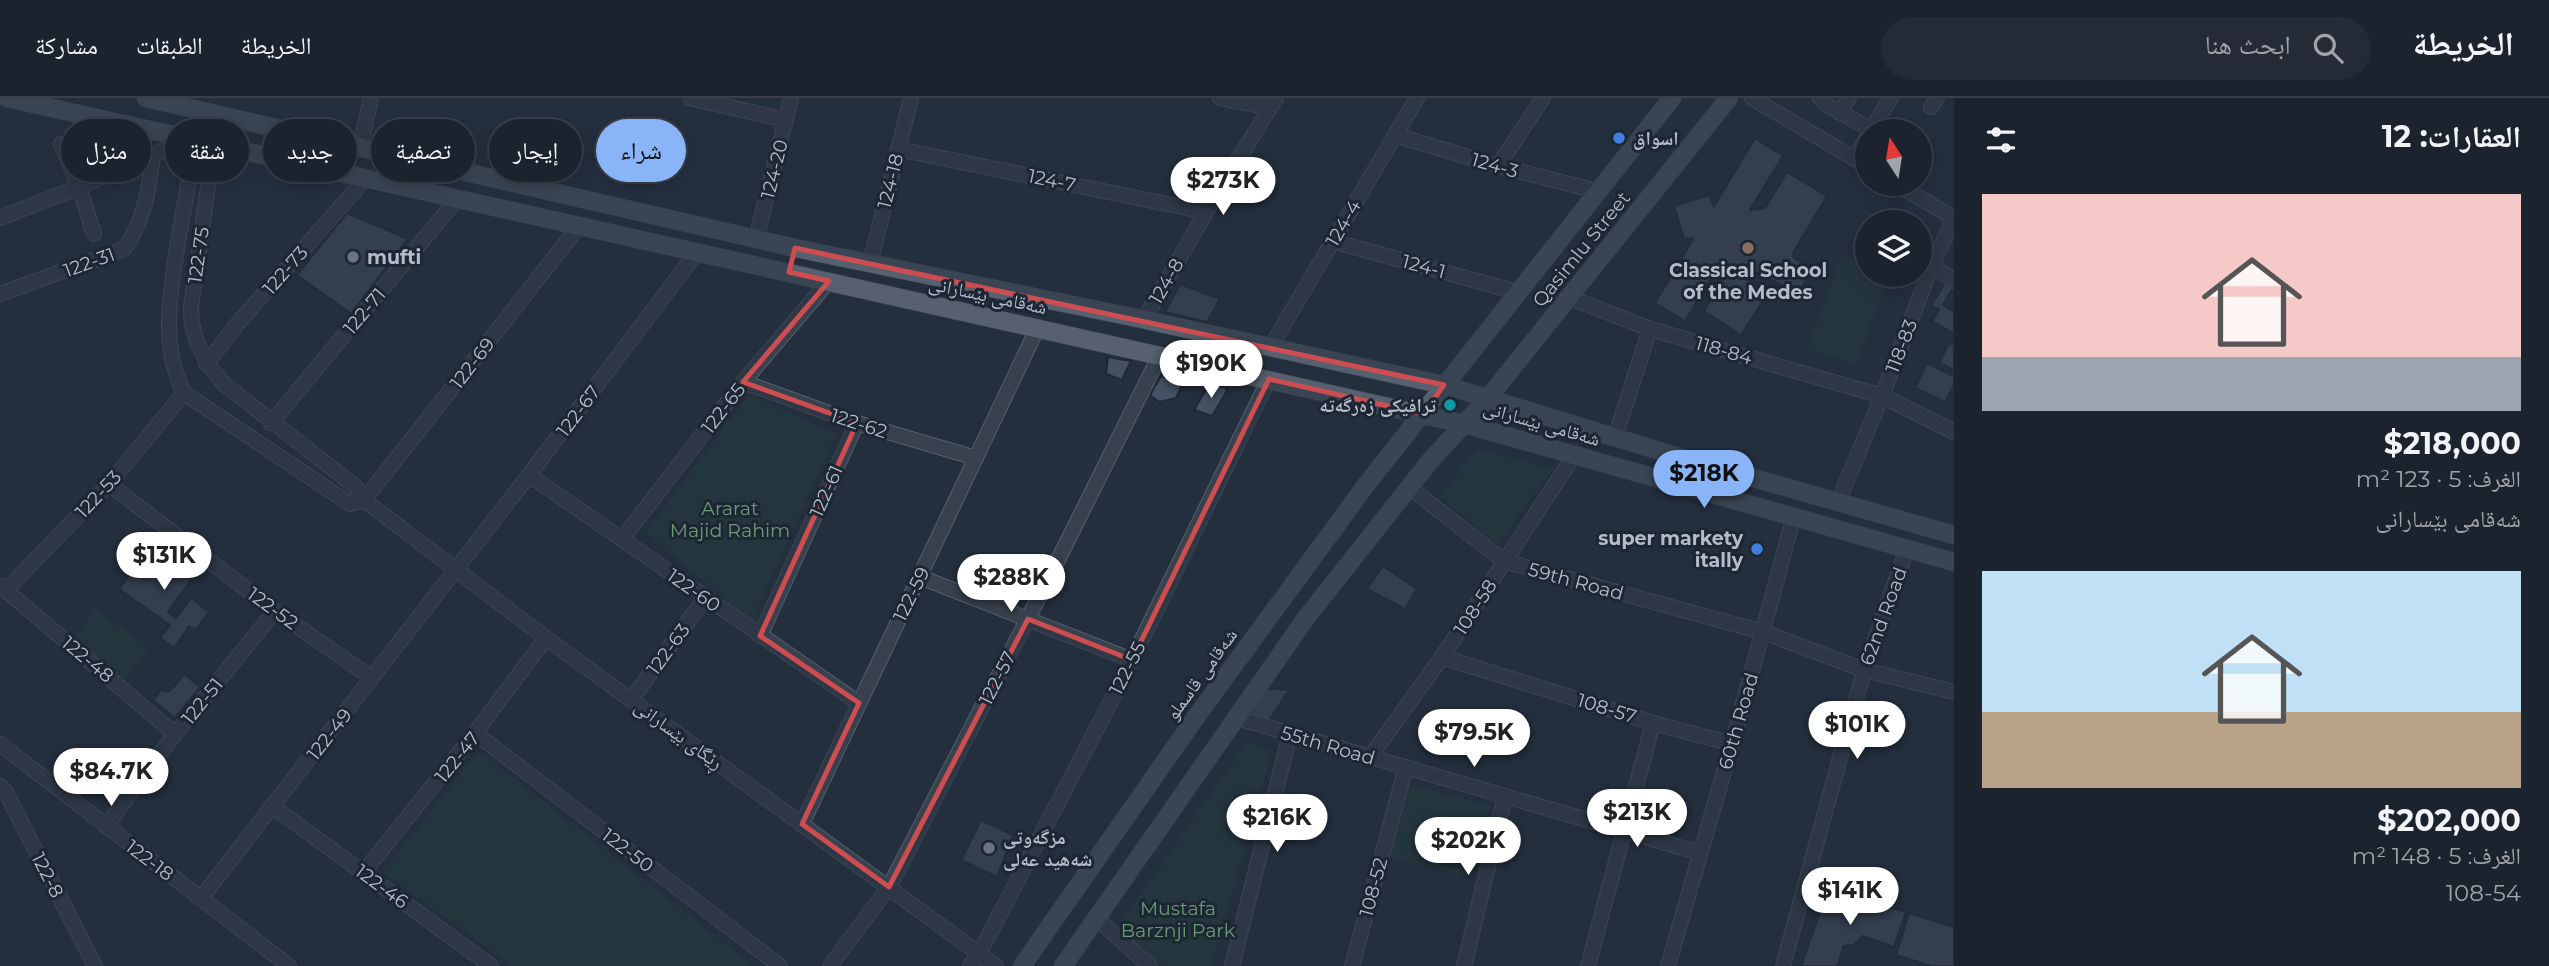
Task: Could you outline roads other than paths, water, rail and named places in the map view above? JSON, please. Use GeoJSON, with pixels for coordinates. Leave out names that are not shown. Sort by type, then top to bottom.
{"type":"FeatureCollection","features":[{"type":"Feature","properties":{"kind":"main road","name":"شەقامی بێسارانی"},"geometry":{"type":"LineString","coordinates":[[6,98],[165,134]]}},
{"type":"Feature","properties":{"kind":"main road","name":"شەقامی بێسارانی"},"geometry":{"type":"LineString","coordinates":[[146,98],[795,248],[1444,385],[1676,456],[1954,535]]}},
{"type":"Feature","properties":{"kind":"main road","name":"Qasimlu Street"},"geometry":{"type":"LineString","coordinates":[[1423,414],[1672,98]]}},
{"type":"Feature","properties":{"kind":"main road","name":"Qasimlu Street"},"geometry":{"type":"LineString","coordinates":[[1464,424],[1488,398],[1729,98]]}},
{"type":"Feature","properties":{"kind":"main road","name":"شەقامی بێسارانی"},"geometry":{"type":"LineString","coordinates":[[249,152],[1423,414],[1575,454],[1954,562]]}},
{"type":"Feature","properties":{"kind":"main road"},"geometry":{"type":"LineString","coordinates":[[789,272],[795,248]]}},
{"type":"Feature","properties":{"kind":"main road","name":"شەقامی قاسملو"},"geometry":{"type":"LineString","coordinates":[[1022,966],[1196,716],[1366,485],[1423,414]]}},
{"type":"Feature","properties":{"kind":"main road"},"geometry":{"type":"LineString","coordinates":[[1063,966],[1306,618],[1409,487],[1464,424]]}},
{"type":"Feature","properties":{"kind":"main road"},"geometry":{"type":"LineString","coordinates":[[1669,481],[1676,456]]}},
{"type":"Feature","properties":{"kind":"street"},"geometry":{"type":"LineString","coordinates":[[360,148],[371,98]]}},
{"type":"Feature","properties":{"kind":"street"},"geometry":{"type":"LineString","coordinates":[[690,98],[786,120]]}},
{"type":"Feature","properties":{"kind":"street","name":"124-20"},"geometry":{"type":"LineString","coordinates":[[756,239],[791,98]]}},
{"type":"Feature","properties":{"kind":"street","name":"124-18"},"geometry":{"type":"LineString","coordinates":[[870,264],[912,98]]}},
{"type":"Feature","properties":{"kind":"street"},"geometry":{"type":"LineString","coordinates":[[1220,98],[1273,103]]}},
{"type":"Feature","properties":{"kind":"street","name":"124-4"},"geometry":{"type":"LineString","coordinates":[[1270,348],[1417,98]]}},
{"type":"Feature","properties":{"kind":"street"},"geometry":{"type":"LineString","coordinates":[[1498,166],[1543,98]]}},
{"type":"Feature","properties":{"kind":"street"},"geometry":{"type":"LineString","coordinates":[[1752,98],[1855,159]]}},
{"type":"Feature","properties":{"kind":"street"},"geometry":{"type":"LineString","coordinates":[[1820,98],[1855,122]]}},
{"type":"Feature","properties":{"kind":"street"},"geometry":{"type":"LineString","coordinates":[[1840,113],[1849,98]]}},
{"type":"Feature","properties":{"kind":"street"},"geometry":{"type":"LineString","coordinates":[[1879,119],[1891,98]]}},
{"type":"Feature","properties":{"kind":"street","name":"124-8"},"geometry":{"type":"LineString","coordinates":[[1144,320],[1273,103]]}},
{"type":"Feature","properties":{"kind":"street","name":"124-3"},"geometry":{"type":"LineString","coordinates":[[1395,135],[1498,166],[1597,191]]}},
{"type":"Feature","properties":{"kind":"street","name":"124-7"},"geometry":{"type":"LineString","coordinates":[[898,149],[1206,212]]}},
{"type":"Feature","properties":{"kind":"street"},"geometry":{"type":"LineString","coordinates":[[0,218],[165,151]]}},
{"type":"Feature","properties":{"kind":"street","name":"122-31"},"geometry":{"type":"LineString","coordinates":[[0,294],[124,249],[139,221],[149,188],[153,156]]}},
{"type":"Feature","properties":{"kind":"street","name":"122-73"},"geometry":{"type":"LineString","coordinates":[[206,364],[239,322],[366,178]]}},
{"type":"Feature","properties":{"kind":"street"},"geometry":{"type":"LineString","coordinates":[[77,182],[94,234]]}},
{"type":"Feature","properties":{"kind":"street"},"geometry":{"type":"LineString","coordinates":[[184,393],[174,374],[168,332],[170,293],[186,182]]}},
{"type":"Feature","properties":{"kind":"street","name":"122-75"},"geometry":{"type":"LineString","coordinates":[[206,364],[191,324],[191,307],[209,182]]}},
{"type":"Feature","properties":{"kind":"street"},"geometry":{"type":"LineString","coordinates":[[1916,196],[1954,218]]}},
{"type":"Feature","properties":{"kind":"street","name":"122-71"},"geometry":{"type":"LineString","coordinates":[[271,423],[458,198]]}},
{"type":"Feature","properties":{"kind":"street","name":"118-83"},"geometry":{"type":"LineString","coordinates":[[1932,265],[1954,218]]}},
{"type":"Feature","properties":{"kind":"street","name":"122-69"},"geometry":{"type":"LineString","coordinates":[[364,500],[579,226]]}},
{"type":"Feature","properties":{"kind":"street","name":"124-1"},"geometry":{"type":"LineString","coordinates":[[1332,241],[1517,292]]}},
{"type":"Feature","properties":{"kind":"street","name":"122-67"},"geometry":{"type":"LineString","coordinates":[[457,569],[697,252]]}},
{"type":"Feature","properties":{"kind":"street"},"geometry":{"type":"LineString","coordinates":[[1932,265],[1954,281]]}},
{"type":"Feature","properties":{"kind":"street","name":"122-65"},"geometry":{"type":"LineString","coordinates":[[621,539],[743,382],[829,281]]}},
{"type":"Feature","properties":{"kind":"street","name":"118-83"},"geometry":{"type":"LineString","coordinates":[[1838,502],[1924,287]]}},
{"type":"Feature","properties":{"kind":"street","name":"118-84"},"geometry":{"type":"LineString","coordinates":[[1569,297],[1650,329],[1882,396],[1954,432]]}},
{"type":"Feature","properties":{"kind":"street","name":"122-59"},"geometry":{"type":"LineString","coordinates":[[802,824],[1038,327]]}},
{"type":"Feature","properties":{"kind":"street"},"geometry":{"type":"LineString","coordinates":[[1615,437],[1650,329]]}},
{"type":"Feature","properties":{"kind":"street","name":"122-57"},"geometry":{"type":"LineString","coordinates":[[830,966],[889,887],[1028,619],[1160,355]]}},
{"type":"Feature","properties":{"kind":"street","name":"ڕێگای بێسارانی"},"geometry":{"type":"LineString","coordinates":[[206,364],[224,384],[271,423],[356,488],[364,500],[546,638],[889,887],[974,960],[996,966]]}},
{"type":"Feature","properties":{"kind":"street","name":"122-55"},"geometry":{"type":"LineString","coordinates":[[974,960],[1132,660],[1269,379]]}},
{"type":"Feature","properties":{"kind":"street","name":"122-62"},"geometry":{"type":"LineString","coordinates":[[743,382],[857,423],[976,458]]}},
{"type":"Feature","properties":{"kind":"street","name":"122-53"},"geometry":{"type":"LineString","coordinates":[[3,588],[109,484],[184,393]]}},
{"type":"Feature","properties":{"kind":"street","name":"ڕێگای بێسارانی"},"geometry":{"type":"LineString","coordinates":[[184,393],[350,504],[364,500]]}},
{"type":"Feature","properties":{"kind":"street","name":"122-61"},"geometry":{"type":"LineString","coordinates":[[760,636],[857,423]]}},
{"type":"Feature","properties":{"kind":"street","name":"108-58"},"geometry":{"type":"LineString","coordinates":[[1370,757],[1442,657],[1575,454]]}},
{"type":"Feature","properties":{"kind":"street","name":"122-60"},"geometry":{"type":"LineString","coordinates":[[529,475],[859,703]]}},
{"type":"Feature","properties":{"kind":"street","name":"122-52"},"geometry":{"type":"LineString","coordinates":[[109,484],[275,611],[372,678]]}},
{"type":"Feature","properties":{"kind":"street","name":"59th Road"},"geometry":{"type":"LineString","coordinates":[[1409,487],[1504,561],[1763,632],[1864,670],[1954,692]]}},
{"type":"Feature","properties":{"kind":"street","name":"60th Road"},"geometry":{"type":"LineString","coordinates":[[1668,966],[1794,516]]}},
{"type":"Feature","properties":{"kind":"street","name":"62nd Road"},"geometry":{"type":"LineString","coordinates":[[1783,966],[1864,670],[1907,549]]}},
{"type":"Feature","properties":{"kind":"street","name":"122-49"},"geometry":{"type":"LineString","coordinates":[[201,898],[457,569]]}},
{"type":"Feature","properties":{"kind":"street"},"geometry":{"type":"LineString","coordinates":[[919,577],[1132,660]]}},
{"type":"Feature","properties":{"kind":"street","name":"122-48"},"geometry":{"type":"LineString","coordinates":[[3,588],[175,734]]}},
{"type":"Feature","properties":{"kind":"street","name":"122-63"},"geometry":{"type":"LineString","coordinates":[[631,700],[705,598]]}},
{"type":"Feature","properties":{"kind":"street","name":"122-51"},"geometry":{"type":"LineString","coordinates":[[106,826],[175,734],[275,611]]}},
{"type":"Feature","properties":{"kind":"street","name":"122-47"},"geometry":{"type":"LineString","coordinates":[[363,873],[475,733],[546,638]]}},
{"type":"Feature","properties":{"kind":"street","name":"108-57"},"geometry":{"type":"LineString","coordinates":[[1442,657],[1653,723],[1732,744]]}},
{"type":"Feature","properties":{"kind":"street","name":"55th Road"},"geometry":{"type":"LineString","coordinates":[[1237,718],[1700,853]]}},
{"type":"Feature","properties":{"kind":"street"},"geometry":{"type":"LineString","coordinates":[[1588,966],[1653,723]]}},
{"type":"Feature","properties":{"kind":"street","name":"122-50"},"geometry":{"type":"LineString","coordinates":[[475,733],[780,966]]}},
{"type":"Feature","properties":{"kind":"street"},"geometry":{"type":"LineString","coordinates":[[1231,966],[1290,734]]}},
{"type":"Feature","properties":{"kind":"street","name":"122-18"},"geometry":{"type":"LineString","coordinates":[[0,744],[289,966]]}},
{"type":"Feature","properties":{"kind":"street","name":"108-52"},"geometry":{"type":"LineString","coordinates":[[1352,966],[1406,767]]}},
{"type":"Feature","properties":{"kind":"street","name":"122-8"},"geometry":{"type":"LineString","coordinates":[[2,790],[95,966]]}},
{"type":"Feature","properties":{"kind":"street"},"geometry":{"type":"LineString","coordinates":[[1464,966],[1505,796]]}},
{"type":"Feature","properties":{"kind":"street","name":"122-46"},"geometry":{"type":"LineString","coordinates":[[272,807],[485,964]]}},
{"type":"Feature","properties":{"kind":"street"},"geometry":{"type":"LineString","coordinates":[[1097,919],[1150,966]]}},
{"type":"Feature","properties":{"kind":"place","name":"اسواق"},"geometry":{"type":"Point","coordinates":[1619,138]}},
{"type":"Feature","properties":{"kind":"place","name":"Classical School of the Medes"},"geometry":{"type":"Point","coordinates":[1748,248]}},
{"type":"Feature","properties":{"kind":"place","name":"mufti"},"geometry":{"type":"Point","coordinates":[353,257]}},
{"type":"Feature","properties":{"kind":"place","name":"ترافیکی زەرگەتە"},"geometry":{"type":"Point","coordinates":[1450,405]}},
{"type":"Feature","properties":{"kind":"place","name":"super markety itally"},"geometry":{"type":"Point","coordinates":[1757,549]}},
{"type":"Feature","properties":{"kind":"place","name":"مزگەوتی شەهید عەلی"},"geometry":{"type":"Point","coordinates":[989,848]}},
{"type":"Feature","properties":{"kind":"park label","name":"Ararat Majid Rahim"},"geometry":{"type":"Point","coordinates":[730,519]}},
{"type":"Feature","properties":{"kind":"park label","name":"Mustafa Barznji Park"},"geometry":{"type":"Point","coordinates":[1178,919]}}]}
